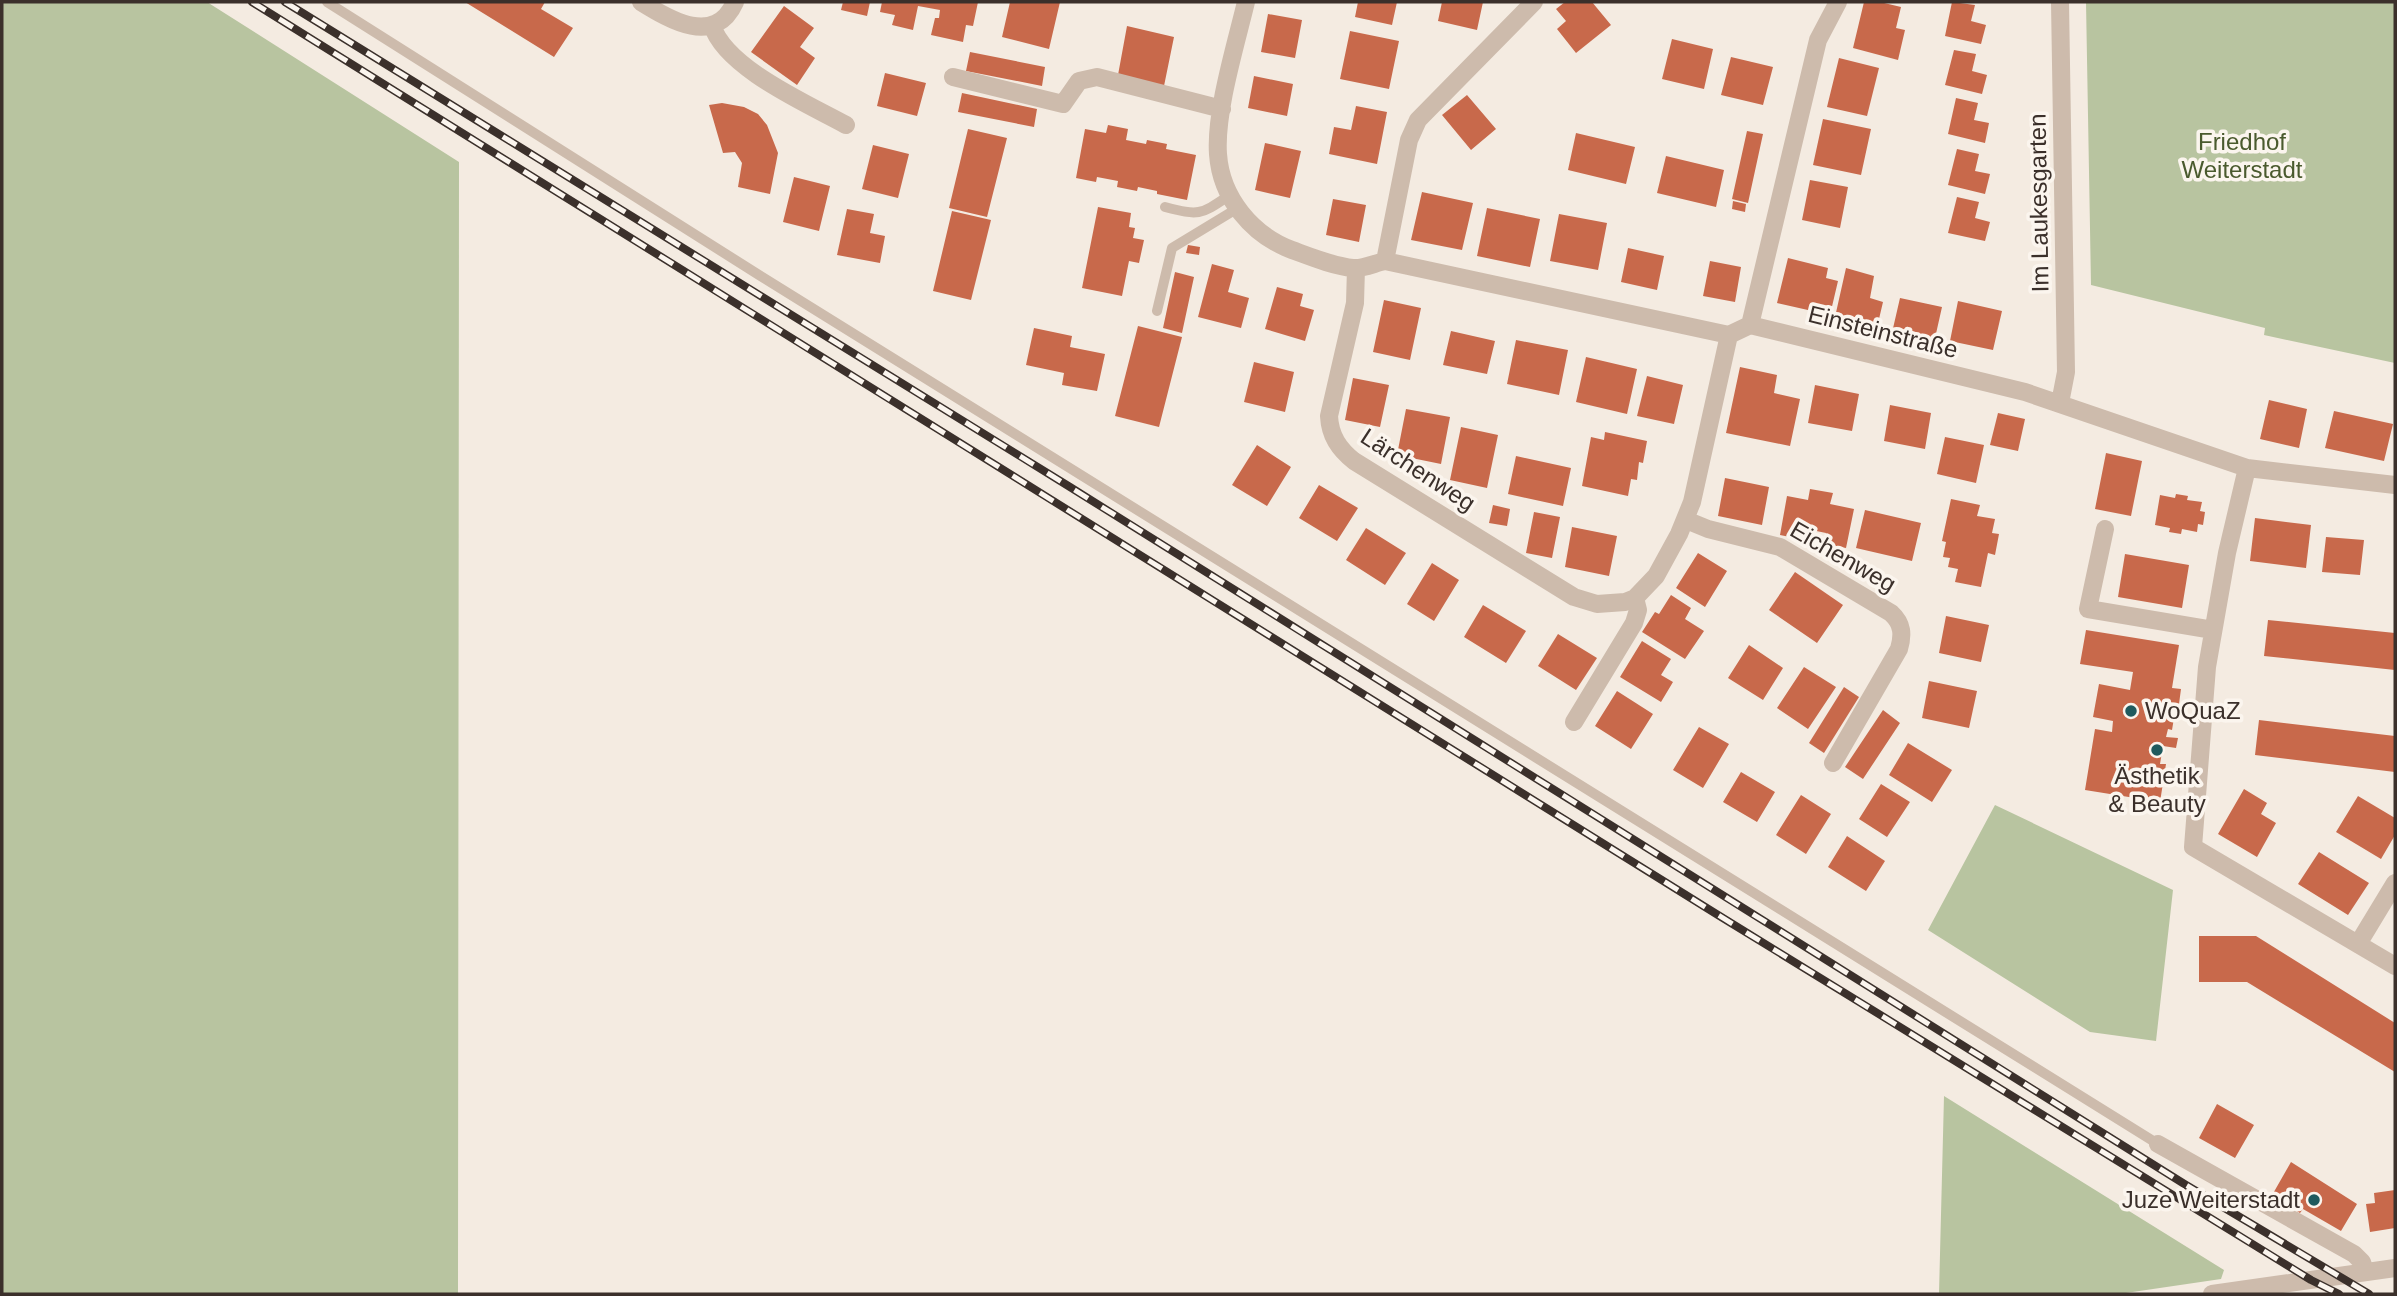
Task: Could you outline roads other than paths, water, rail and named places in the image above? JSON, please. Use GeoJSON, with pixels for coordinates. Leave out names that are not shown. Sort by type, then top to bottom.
{"type":"FeatureCollection","features":[{"type":"Feature","properties":{"kind":"street"},"geometry":{"type":"LineString","coordinates":[[645,3],[670,20],[682,24],[712,25],[725,18],[735,2]]}},
{"type":"Feature","properties":{"kind":"street"},"geometry":{"type":"LineString","coordinates":[[1246,2],[1222,108],[1218,156],[1220,169],[1234,201],[1256,230],[1268,239],[1304,254],[1356,268],[1384,261],[1729,335],[1750,325],[1818,40],[1838,2]]}},
{"type":"Feature","properties":{"kind":"street"},"geometry":{"type":"LineString","coordinates":[[1384,261],[1409,140],[1418,120],[1534,2]]}},
{"type":"Feature","properties":{"kind":"street","name":"Im Laukesgarten"},"geometry":{"type":"LineString","coordinates":[[2060,2],[2066,372],[2060,403]]}},
{"type":"Feature","properties":{"kind":"street"},"geometry":{"type":"LineString","coordinates":[[712,25],[723,47],[744,65],[774,86],[846,125]]}},
{"type":"Feature","properties":{"kind":"street"},"geometry":{"type":"LineString","coordinates":[[953,77],[1062,104],[1079,81],[1097,77],[1222,108]]}},
{"type":"Feature","properties":{"kind":"street","name":"Lärchenweg"},"geometry":{"type":"LineString","coordinates":[[1356,268],[1355,303],[1329,416],[1332,435],[1343,452],[1574,597],[1606,605],[1635,598]]}},
{"type":"Feature","properties":{"kind":"street","name":"Einsteinstraße"},"geometry":{"type":"LineString","coordinates":[[1750,325],[2004,386],[2247,468],[2395,485]]}},
{"type":"Feature","properties":{"kind":"street"},"geometry":{"type":"LineString","coordinates":[[1574,722],[1634,623],[1638,610],[1635,598],[1656,576],[1686,520],[1696,490],[1729,335]]}},
{"type":"Feature","properties":{"kind":"street"},"geometry":{"type":"LineString","coordinates":[[2247,468],[2230,538],[2213,629],[2206,680],[2193,847],[2395,966]]}},
{"type":"Feature","properties":{"kind":"street","name":"Eichenweg"},"geometry":{"type":"LineString","coordinates":[[1686,520],[1792,553],[1891,613],[1900,623],[1902,631],[1899,649],[1833,763]]}},
{"type":"Feature","properties":{"kind":"street"},"geometry":{"type":"LineString","coordinates":[[2105,529],[2088,609],[2213,629]]}},
{"type":"Feature","properties":{"kind":"street"},"geometry":{"type":"LineString","coordinates":[[2358,944],[2395,883]]}},
{"type":"Feature","properties":{"kind":"street"},"geometry":{"type":"LineString","coordinates":[[2158,1144],[2354,1254],[2362,1262],[2365,1271]]}},
{"type":"Feature","properties":{"kind":"street"},"geometry":{"type":"LineString","coordinates":[[2212,1294],[2395,1268]]}},
{"type":"Feature","properties":{"kind":"lane"},"geometry":{"type":"LineString","coordinates":[[327,2],[782,290],[2158,1144]]}},
{"type":"Feature","properties":{"kind":"lane"},"geometry":{"type":"LineString","coordinates":[[1165,207],[1196,214],[1234,201]]}},
{"type":"Feature","properties":{"kind":"lane"},"geometry":{"type":"LineString","coordinates":[[1157,311],[1172,247],[1234,201]]}},
{"type":"Feature","properties":{"kind":"railway"},"geometry":{"type":"LineString","coordinates":[[252,2],[1718,915],[2311,1280],[2339,1294]]}},
{"type":"Feature","properties":{"kind":"railway"},"geometry":{"type":"LineString","coordinates":[[285,2],[1070,487],[2186,1185],[2369,1294]]}},
{"type":"Feature","properties":{"kind":"place","name":"WoQuaZ"},"geometry":{"type":"Point","coordinates":[2131,711]}},
{"type":"Feature","properties":{"kind":"place","name":"Ästhetik & Beauty"},"geometry":{"type":"Point","coordinates":[2157,750]}},
{"type":"Feature","properties":{"kind":"place","name":"Juze Weiterstadt"},"geometry":{"type":"Point","coordinates":[2314,1200]}},
{"type":"Feature","properties":{"kind":"park label","name":"Friedhof Weiterstadt"},"geometry":{"type":"Point","coordinates":[2242,156]}}]}
